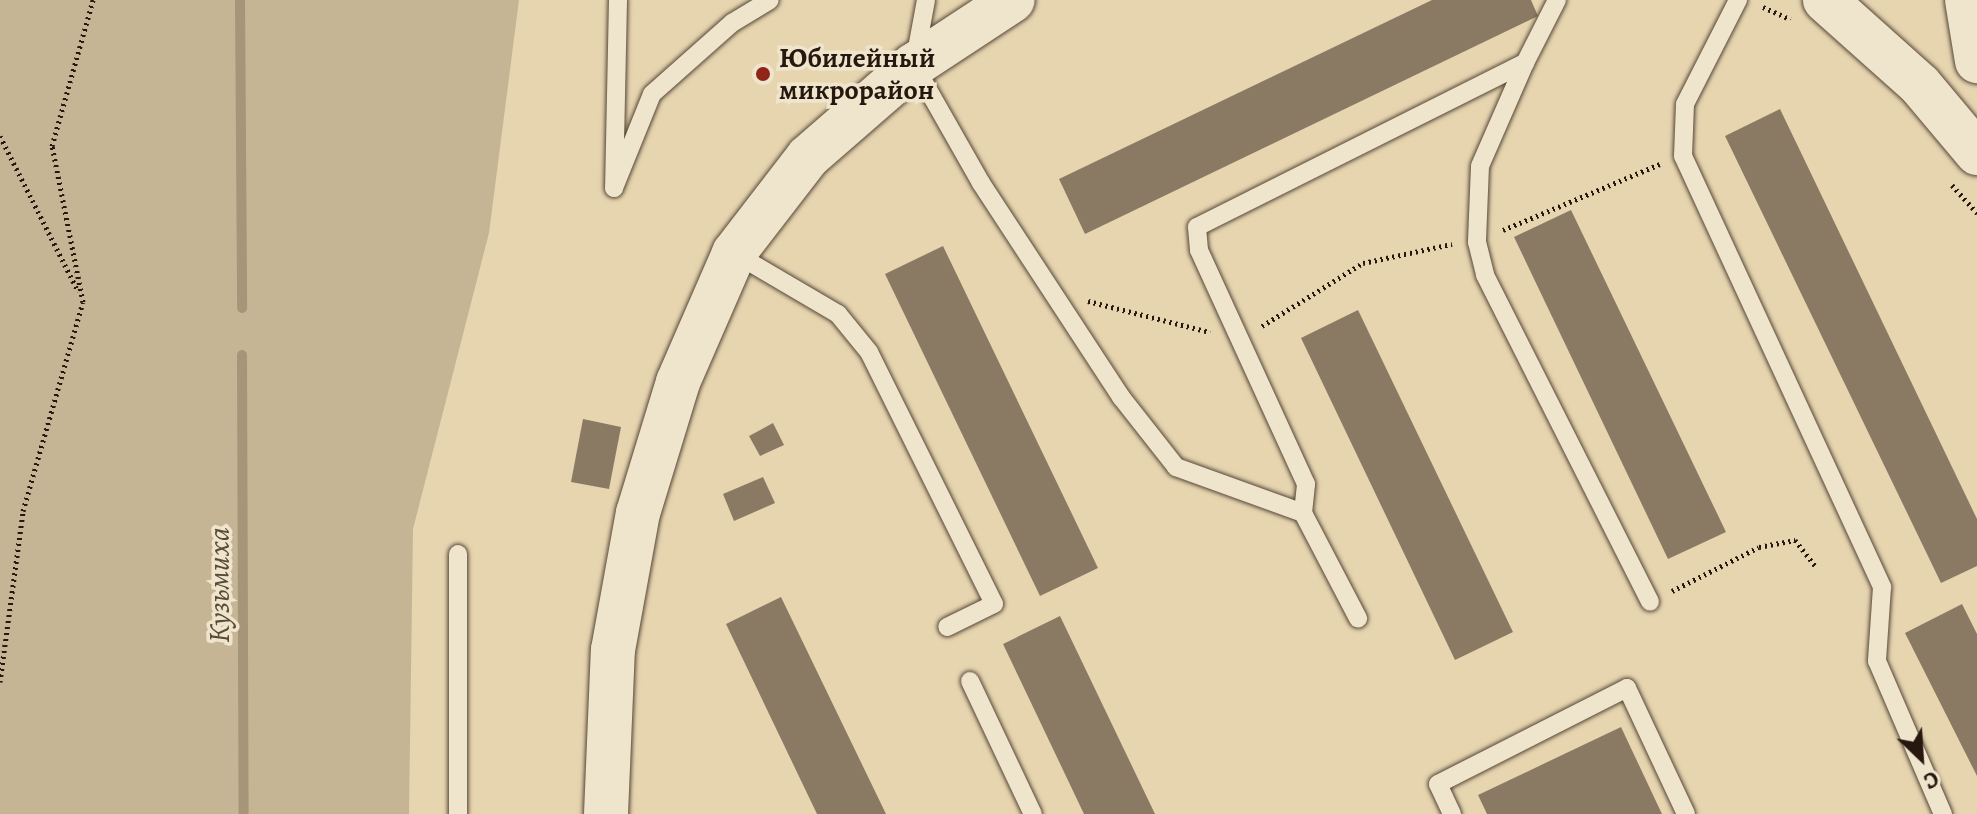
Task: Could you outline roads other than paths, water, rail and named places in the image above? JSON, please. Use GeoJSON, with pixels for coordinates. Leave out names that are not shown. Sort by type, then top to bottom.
{"type":"FeatureCollection","features":[{"type":"Feature","properties":{"kind":"main road"},"geometry":{"type":"LineString","coordinates":[[606,814],[613,650],[638,513],[678,382],[734,253],[808,157],[914,65],[1013,0]]}},
{"type":"Feature","properties":{"kind":"main road"},"geometry":{"type":"LineString","coordinates":[[1967,0],[1977,61]]}},
{"type":"Feature","properties":{"kind":"main road"},"geometry":{"type":"LineString","coordinates":[[1814,12],[1920,85],[1962,166]]}},
{"type":"Feature","properties":{"kind":"lane"},"geometry":{"type":"LineString","coordinates":[[618,0],[614,188],[652,94],[753,5],[770,0]]}},
{"type":"Feature","properties":{"kind":"lane"},"geometry":{"type":"LineString","coordinates":[[926,0],[914,65],[1052,292],[1121,397],[1176,467],[1303,513]]}},
{"type":"Feature","properties":{"kind":"lane"},"geometry":{"type":"LineString","coordinates":[[1557,0],[1525,63],[1480,166],[1477,242],[1485,275],[1650,602]]}},
{"type":"Feature","properties":{"kind":"lane"},"geometry":{"type":"LineString","coordinates":[[1738,0],[1685,104],[1683,156],[1882,587],[1877,661],[1943,814]]}},
{"type":"Feature","properties":{"kind":"lane"},"geometry":{"type":"LineString","coordinates":[[1358,618],[1303,513],[1306,484],[1199,250],[1197,227],[1525,63]]}},
{"type":"Feature","properties":{"kind":"lane"},"geometry":{"type":"LineString","coordinates":[[734,253],[838,314],[869,352],[994,604],[947,627]]}},
{"type":"Feature","properties":{"kind":"lane"},"geometry":{"type":"LineString","coordinates":[[458,554],[458,814]]}},
{"type":"Feature","properties":{"kind":"lane"},"geometry":{"type":"LineString","coordinates":[[970,681],[1033,814]]}},
{"type":"Feature","properties":{"kind":"lane"},"geometry":{"type":"LineString","coordinates":[[1452,814],[1438,784],[1627,688],[1686,814]]}},
{"type":"Feature","properties":{"kind":"waterway","name":"Кузьмиха"},"geometry":{"type":"LineString","coordinates":[[240,0],[242,308]]}},
{"type":"Feature","properties":{"kind":"waterway","name":"Кузьмиха"},"geometry":{"type":"LineString","coordinates":[[242,355],[244,814]]}},
{"type":"Feature","properties":{"kind":"place","name":"Юбилейный микрорайон"},"geometry":{"type":"Point","coordinates":[763,74]}}]}
